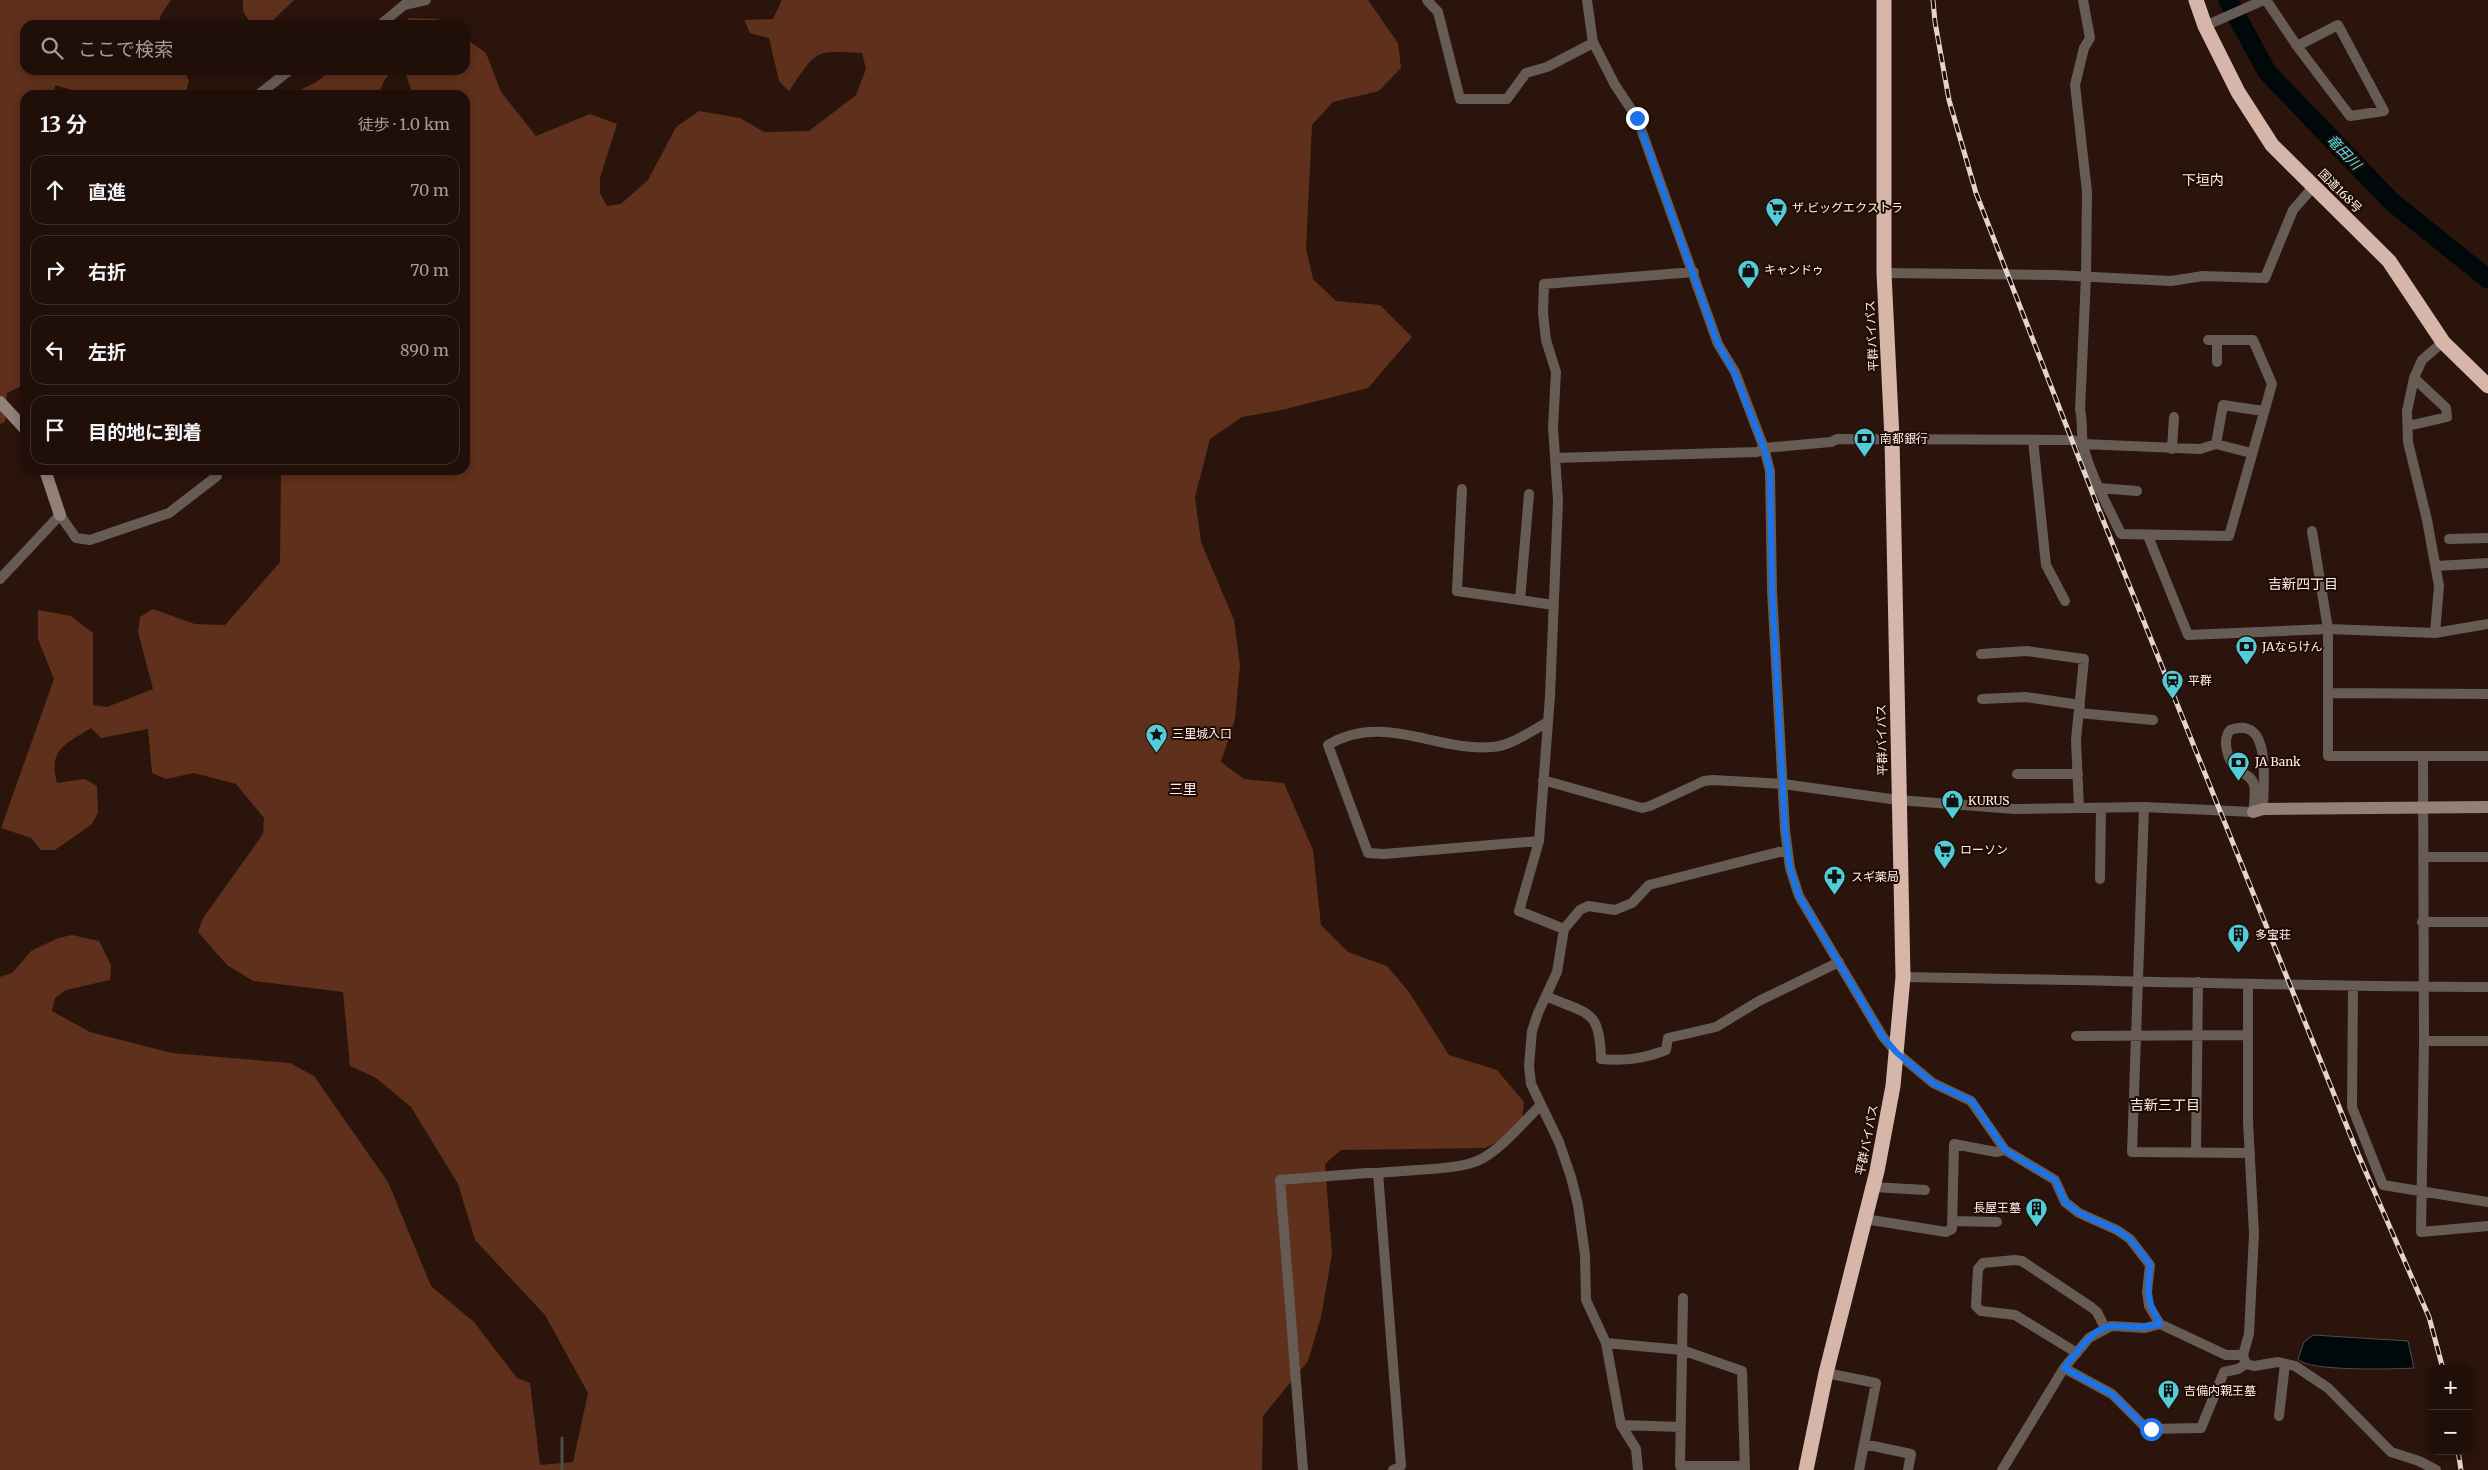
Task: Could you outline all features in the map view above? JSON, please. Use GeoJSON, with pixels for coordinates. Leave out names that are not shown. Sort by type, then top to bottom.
{"type":"FeatureCollection","features":[{"type":"Feature","properties":{"kind":"highway","name":"平群バイパス"},"geometry":{"type":"LineString","coordinates":[[1806,1470],[1826,1372],[1873,1187],[1893,1086],[1903,977],[1892,438],[1884,273],[1884,0]]}},
{"type":"Feature","properties":{"kind":"highway","name":"国道168号"},"geometry":{"type":"LineString","coordinates":[[2196,0],[2205,26],[2238,92],[2272,145],[2389,261],[2444,342],[2488,386]]}},
{"type":"Feature","properties":{"kind":"street"},"geometry":{"type":"LineString","coordinates":[[386,20],[404,5],[426,0]]}},
{"type":"Feature","properties":{"kind":"street"},"geometry":{"type":"LineString","coordinates":[[1427,0],[1438,12],[1449,48],[1460,99],[1507,99],[1526,73],[1547,67],[1593,42]]}},
{"type":"Feature","properties":{"kind":"street"},"geometry":{"type":"LineString","coordinates":[[1587,0],[1593,42],[1615,85],[1637,118],[1694,272],[1718,344],[1734,372],[1764,448],[1770,471],[1772,590],[1788,850],[1790,868],[1799,896],[1812,921],[1839,962],[1883,1037],[1897,1053],[1933,1083],[1972,1101],[2005,1150],[2055,1180],[2065,1202],[2079,1213],[2117,1230],[2130,1239],[2150,1264],[2147,1292],[2149,1306],[2160,1324],[2226,1355],[2245,1360],[2295,1366],[2328,1388],[2391,1452],[2419,1461],[2436,1470]]}},
{"type":"Feature","properties":{"kind":"street"},"geometry":{"type":"LineString","coordinates":[[2083,0],[2090,38],[2084,48],[2075,85],[2087,192],[2086,277],[2080,410],[2083,422],[2083,444],[2099,488],[2121,534],[2229,536],[2272,384],[2253,340],[2212,340],[2217,362]]}},
{"type":"Feature","properties":{"kind":"street"},"geometry":{"type":"LineString","coordinates":[[2205,26],[2265,0],[2296,46],[2350,116],[2384,111],[2338,25],[2296,46]]}},
{"type":"Feature","properties":{"kind":"street"},"geometry":{"type":"LineString","coordinates":[[264,90],[284,75]]}},
{"type":"Feature","properties":{"kind":"street"},"geometry":{"type":"LineString","coordinates":[[1884,273],[2086,277],[2171,281],[2203,276],[2265,278],[2293,210],[2314,186]]}},
{"type":"Feature","properties":{"kind":"street"},"geometry":{"type":"LineString","coordinates":[[1564,929],[1519,911],[1539,841],[1548,722],[1558,501],[1553,427],[1556,372],[1546,340],[1543,314],[1544,284],[1694,272]]}},
{"type":"Feature","properties":{"kind":"street"},"geometry":{"type":"LineString","coordinates":[[2435,632],[2440,586],[2427,520],[2408,442],[2408,426],[2410,392],[2414,378],[2422,360],[2444,342]]}},
{"type":"Feature","properties":{"kind":"street"},"geometry":{"type":"LineString","coordinates":[[2408,426],[2447,417],[2446,408],[2414,378]]}},
{"type":"Feature","properties":{"kind":"street"},"geometry":{"type":"LineString","coordinates":[[0,402],[20,424]]}},
{"type":"Feature","properties":{"kind":"street"},"geometry":{"type":"LineString","coordinates":[[2216,444],[2223,405],[2263,411]]}},
{"type":"Feature","properties":{"kind":"street"},"geometry":{"type":"LineString","coordinates":[[2172,449],[2174,417]]}},
{"type":"Feature","properties":{"kind":"street"},"geometry":{"type":"LineString","coordinates":[[1555,458],[1757,452],[1764,448],[1831,442],[1837,439],[1892,438],[2072,440],[2083,444],[2172,449],[2200,449],[2216,444],[2251,453]]}},
{"type":"Feature","properties":{"kind":"street"},"geometry":{"type":"LineString","coordinates":[[2033,440],[2046,565],[2065,601]]}},
{"type":"Feature","properties":{"kind":"street"},"geometry":{"type":"LineString","coordinates":[[48,475],[60,515],[76,538],[90,540],[169,512],[217,475]]}},
{"type":"Feature","properties":{"kind":"street"},"geometry":{"type":"LineString","coordinates":[[2099,488],[2137,491]]}},
{"type":"Feature","properties":{"kind":"street"},"geometry":{"type":"LineString","coordinates":[[1462,489],[1457,591],[1553,605]]}},
{"type":"Feature","properties":{"kind":"street"},"geometry":{"type":"LineString","coordinates":[[1520,600],[1529,494]]}},
{"type":"Feature","properties":{"kind":"street"},"geometry":{"type":"LineString","coordinates":[[0,579],[60,515]]}},
{"type":"Feature","properties":{"kind":"street"},"geometry":{"type":"LineString","coordinates":[[2312,531],[2328,629],[2328,756],[2488,756]]}},
{"type":"Feature","properties":{"kind":"street"},"geometry":{"type":"LineString","coordinates":[[2148,536],[2188,635],[2328,629],[2435,632],[2488,624]]}},
{"type":"Feature","properties":{"kind":"street"},"geometry":{"type":"LineString","coordinates":[[2449,539],[2488,538]]}},
{"type":"Feature","properties":{"kind":"street"},"geometry":{"type":"LineString","coordinates":[[2436,566],[2488,563]]}},
{"type":"Feature","properties":{"kind":"street"},"geometry":{"type":"LineString","coordinates":[[1981,654],[2027,651],[2084,659],[2076,740],[2079,808]]}},
{"type":"Feature","properties":{"kind":"street"},"geometry":{"type":"LineString","coordinates":[[2328,693],[2488,694]]}},
{"type":"Feature","properties":{"kind":"street"},"geometry":{"type":"LineString","coordinates":[[1982,699],[2026,697],[2079,709],[2154,720]]}},
{"type":"Feature","properties":{"kind":"street"},"geometry":{"type":"LineString","coordinates":[[1539,841],[1368,853],[1328,745],[1336,740],[1368,732],[1409,733],[1453,744],[1492,748],[1507,743],[1548,722]]}},
{"type":"Feature","properties":{"kind":"street"},"geometry":{"type":"LineString","coordinates":[[2238,727],[2253,730],[2262,752],[2258,811],[2254,785],[2248,775],[2233,764],[2225,742],[2230,730],[2238,727]]}},
{"type":"Feature","properties":{"kind":"street"},"geometry":{"type":"LineString","coordinates":[[2423,756],[2422,922],[2424,1041],[2421,1232],[2488,1226]]}},
{"type":"Feature","properties":{"kind":"street"},"geometry":{"type":"LineString","coordinates":[[2017,774],[2078,774]]}},
{"type":"Feature","properties":{"kind":"street"},"geometry":{"type":"LineString","coordinates":[[1544,780],[1642,808],[1704,781],[1783,784],[1898,800],[2015,809],[2144,807],[2258,811],[2488,807]]}},
{"type":"Feature","properties":{"kind":"street"},"geometry":{"type":"LineString","coordinates":[[2144,807],[2132,1152],[2250,1153]]}},
{"type":"Feature","properties":{"kind":"street"},"geometry":{"type":"LineString","coordinates":[[2100,879],[2101,808]]}},
{"type":"Feature","properties":{"kind":"street"},"geometry":{"type":"LineString","coordinates":[[1638,1470],[1636,1448],[1622,1425],[1606,1343],[1586,1300],[1585,1255],[1578,1205],[1571,1177],[1560,1142],[1540,1106],[1531,1084],[1529,1066],[1532,1031],[1557,972],[1564,929],[1580,910],[1588,906],[1615,910],[1632,903],[1649,885],[1788,850]]}},
{"type":"Feature","properties":{"kind":"street"},"geometry":{"type":"LineString","coordinates":[[2423,857],[2488,857]]}},
{"type":"Feature","properties":{"kind":"street"},"geometry":{"type":"LineString","coordinates":[[2422,922],[2488,922]]}},
{"type":"Feature","properties":{"kind":"street"},"geometry":{"type":"LineString","coordinates":[[1546,996],[1589,1015],[1596,1022],[1600,1034],[1601,1059],[1627,1061],[1666,1050],[1668,1038],[1716,1027],[1759,1001],[1839,962]]}},
{"type":"Feature","properties":{"kind":"street"},"geometry":{"type":"LineString","coordinates":[[1903,977],[2488,987]]}},
{"type":"Feature","properties":{"kind":"street"},"geometry":{"type":"LineString","coordinates":[[2196,1152],[2198,982]]}},
{"type":"Feature","properties":{"kind":"street"},"geometry":{"type":"LineString","coordinates":[[2064,1368],[2112,1394],[2144,1426],[2151,1429],[2193,1429],[2201,1428],[2205,1423],[2224,1372],[2229,1369],[2238,1369],[2245,1360],[2249,1334],[2254,1242],[2247,1035],[2248,984]]}},
{"type":"Feature","properties":{"kind":"street"},"geometry":{"type":"LineString","coordinates":[[2353,986],[2352,1107],[2383,1185],[2422,1193],[2488,1202]]}},
{"type":"Feature","properties":{"kind":"street"},"geometry":{"type":"LineString","coordinates":[[2076,1036],[2247,1035]]}},
{"type":"Feature","properties":{"kind":"street"},"geometry":{"type":"LineString","coordinates":[[2424,1041],[2488,1041]]}},
{"type":"Feature","properties":{"kind":"street"},"geometry":{"type":"LineString","coordinates":[[1303,1470],[1280,1180],[1460,1166],[1476,1162],[1487,1155],[1540,1106]]}},
{"type":"Feature","properties":{"kind":"street"},"geometry":{"type":"LineString","coordinates":[[1865,1219],[1946,1232],[1952,1229],[1954,1144],[1996,1152],[2005,1150]]}},
{"type":"Feature","properties":{"kind":"street"},"geometry":{"type":"LineString","coordinates":[[1378,1173],[1401,1466],[1392,1470]]}},
{"type":"Feature","properties":{"kind":"street"},"geometry":{"type":"LineString","coordinates":[[1873,1187],[1925,1190]]}},
{"type":"Feature","properties":{"kind":"street"},"geometry":{"type":"LineString","coordinates":[[1952,1221],[1997,1222]]}},
{"type":"Feature","properties":{"kind":"street"},"geometry":{"type":"LineString","coordinates":[[2077,1352],[2015,1315],[1981,1310],[1976,1306],[1978,1269],[1983,1263],[2022,1261],[2097,1312],[2105,1328]]}},
{"type":"Feature","properties":{"kind":"street"},"geometry":{"type":"LineString","coordinates":[[1606,1343],[1682,1350],[1742,1371],[1745,1468],[1680,1466],[1681,1428],[1682,1350],[1683,1298]]}},
{"type":"Feature","properties":{"kind":"street"},"geometry":{"type":"LineString","coordinates":[[2002,1470],[2064,1368],[2089,1338],[2111,1326],[2145,1328],[2160,1324]]}},
{"type":"Feature","properties":{"kind":"street"},"geometry":{"type":"LineString","coordinates":[[2279,1416],[2285,1364]]}},
{"type":"Feature","properties":{"kind":"street"},"geometry":{"type":"LineString","coordinates":[[1826,1372],[1876,1383],[1859,1470]]}},
{"type":"Feature","properties":{"kind":"street"},"geometry":{"type":"LineString","coordinates":[[1622,1425],[1681,1428]]}},
{"type":"Feature","properties":{"kind":"street"},"geometry":{"type":"LineString","coordinates":[[1864,1444],[1911,1454],[1908,1470]]}},
{"type":"Feature","properties":{"kind":"shaded area"},"geometry":{"type":"Polygon","coordinates":[[[0,0],[171,0],[159,20],[20,20],[20,75],[186,75],[189,81],[186,90],[72,90],[55,85],[54,90],[20,90],[20,386],[7,393],[5,422],[0,424],[0,0]]]}},
{"type":"Feature","properties":{"kind":"shaded area"},"geometry":{"type":"Polygon","coordinates":[[[243,0],[294,0],[273,20],[249,20],[243,11],[243,0]]]}},
{"type":"Feature","properties":{"kind":"shaded area"},"geometry":{"type":"Polygon","coordinates":[[[782,0],[1368,0],[1398,43],[1401,68],[1379,91],[1333,102],[1312,125],[1306,248],[1313,279],[1336,301],[1380,305],[1412,337],[1368,388],[1282,410],[1242,417],[1210,439],[1195,497],[1201,542],[1234,620],[1240,665],[1235,719],[1221,762],[1244,779],[1284,783],[1313,850],[1321,925],[1348,952],[1387,966],[1409,992],[1449,1055],[1497,1070],[1524,1102],[1521,1131],[1485,1148],[1341,1150],[1325,1164],[1332,1254],[1321,1317],[1308,1361],[1263,1416],[1262,1470],[0,1470],[0,977],[12,973],[31,951],[58,938],[72,935],[99,941],[111,965],[110,980],[66,990],[55,998],[52,1011],[90,1032],[172,1053],[290,1063],[314,1076],[388,1182],[431,1286],[474,1322],[517,1378],[530,1383],[540,1465],[573,1462],[588,1393],[545,1315],[475,1240],[458,1184],[411,1107],[376,1078],[350,1066],[343,992],[253,981],[227,965],[198,932],[203,918],[263,834],[264,818],[236,784],[194,773],[166,779],[152,773],[148,729],[101,738],[91,728],[61,749],[55,762],[55,772],[57,783],[85,779],[97,786],[98,813],[91,825],[55,850],[41,850],[31,838],[1,828],[54,679],[38,639],[38,610],[71,616],[93,633],[93,705],[107,707],[153,689],[138,632],[140,617],[153,609],[195,624],[225,625],[280,562],[281,475],[470,475],[470,90],[411,90],[406,75],[470,75],[470,42],[486,53],[501,92],[536,136],[590,114],[617,124],[600,178],[600,193],[607,206],[621,204],[648,180],[676,127],[699,111],[740,118],[764,132],[809,131],[856,95],[866,69],[862,53],[833,52],[817,56],[805,68],[789,91],[779,81],[769,38],[750,33],[744,20],[773,19],[782,0]]]}},
{"type":"Feature","properties":{"kind":"shaded area"},"geometry":{"type":"Polygon","coordinates":[[[410,18],[439,20],[406,20],[410,18]]]}},
{"type":"Feature","properties":{"kind":"shaded area"},"geometry":{"type":"Polygon","coordinates":[[[325,75],[388,75],[380,90],[300,90],[315,83],[325,75]]]}},
{"type":"Feature","properties":{"kind":"shaded area"},"geometry":{"type":"Polygon","coordinates":[[[2313,1335],[2408,1341],[2414,1368],[2353,1369],[2305,1363],[2298,1359],[2304,1342],[2313,1335]]]}},
{"type":"Feature","properties":{"kind":"waterway","name":"竜田川"},"geometry":{"type":"LineString","coordinates":[[2228,0],[2267,72],[2392,202],[2488,279]]}},
{"type":"Feature","properties":{"kind":"waterway"},"geometry":{"type":"LineString","coordinates":[[562,1438],[562,1470]]}},
{"type":"Feature","properties":{"kind":"railway"},"geometry":{"type":"LineString","coordinates":[[1933,0],[1935,22],[1949,100],[1976,193],[2099,510],[2358,1154],[2429,1317],[2442,1365]]}},
{"type":"Feature","properties":{"kind":"railway"},"geometry":{"type":"LineString","coordinates":[[2459,1455],[2461,1470]]}},
{"type":"Feature","properties":{"kind":"place","name":"ザ.ビッグエクストラ"},"geometry":{"type":"Point","coordinates":[1776,227]}},
{"type":"Feature","properties":{"kind":"place","name":"キャンドゥ"},"geometry":{"type":"Point","coordinates":[1748,289]}},
{"type":"Feature","properties":{"kind":"place","name":"南都銀行"},"geometry":{"type":"Point","coordinates":[1864,458]}},
{"type":"Feature","properties":{"kind":"place","name":"JAならけん"},"geometry":{"type":"Point","coordinates":[2246,666]}},
{"type":"Feature","properties":{"kind":"place","name":"平群"},"geometry":{"type":"Point","coordinates":[2172,700]}},
{"type":"Feature","properties":{"kind":"place","name":"三里城入口"},"geometry":{"type":"Point","coordinates":[1156,753]}},
{"type":"Feature","properties":{"kind":"place","name":"JA Bank"},"geometry":{"type":"Point","coordinates":[2239,781]}},
{"type":"Feature","properties":{"kind":"place","name":"KURUS"},"geometry":{"type":"Point","coordinates":[1952,820]}},
{"type":"Feature","properties":{"kind":"place","name":"ローソン"},"geometry":{"type":"Point","coordinates":[1944,869]}},
{"type":"Feature","properties":{"kind":"place","name":"スギ薬局"},"geometry":{"type":"Point","coordinates":[1835,896]}},
{"type":"Feature","properties":{"kind":"place","name":"多宝荘"},"geometry":{"type":"Point","coordinates":[2239,954]}},
{"type":"Feature","properties":{"kind":"place","name":"長屋王墓"},"geometry":{"type":"Point","coordinates":[2037,1227]}},
{"type":"Feature","properties":{"kind":"place","name":"吉備内親王墓"},"geometry":{"type":"Point","coordinates":[2168,1410]}},
{"type":"Feature","properties":{"kind":"district","name":"下垣内"},"geometry":{"type":"Point","coordinates":[2203,180]}},
{"type":"Feature","properties":{"kind":"district","name":"吉新四丁目"},"geometry":{"type":"Point","coordinates":[2303,584]}},
{"type":"Feature","properties":{"kind":"district","name":"三里"},"geometry":{"type":"Point","coordinates":[1183,789]}},
{"type":"Feature","properties":{"kind":"district","name":"吉新三丁目"},"geometry":{"type":"Point","coordinates":[2165,1105]}},
{"type":"Feature","properties":{"kind":"route"},"geometry":{"type":"LineString","coordinates":[[1637,118],[1694,272],[1718,344],[1734,372],[1764,448],[1770,471],[1772,590],[1785,830],[1790,868],[1799,896],[1812,921],[1839,962],[1883,1037],[1897,1053],[1933,1083],[1972,1101],[2005,1150],[2055,1180],[2065,1202],[2079,1213],[2117,1230],[2130,1239],[2150,1264],[2147,1292],[2149,1306],[2160,1324],[2145,1328],[2111,1326],[2101,1330],[2089,1338],[2064,1368],[2112,1394],[2144,1426],[2151,1429]]}}]}
